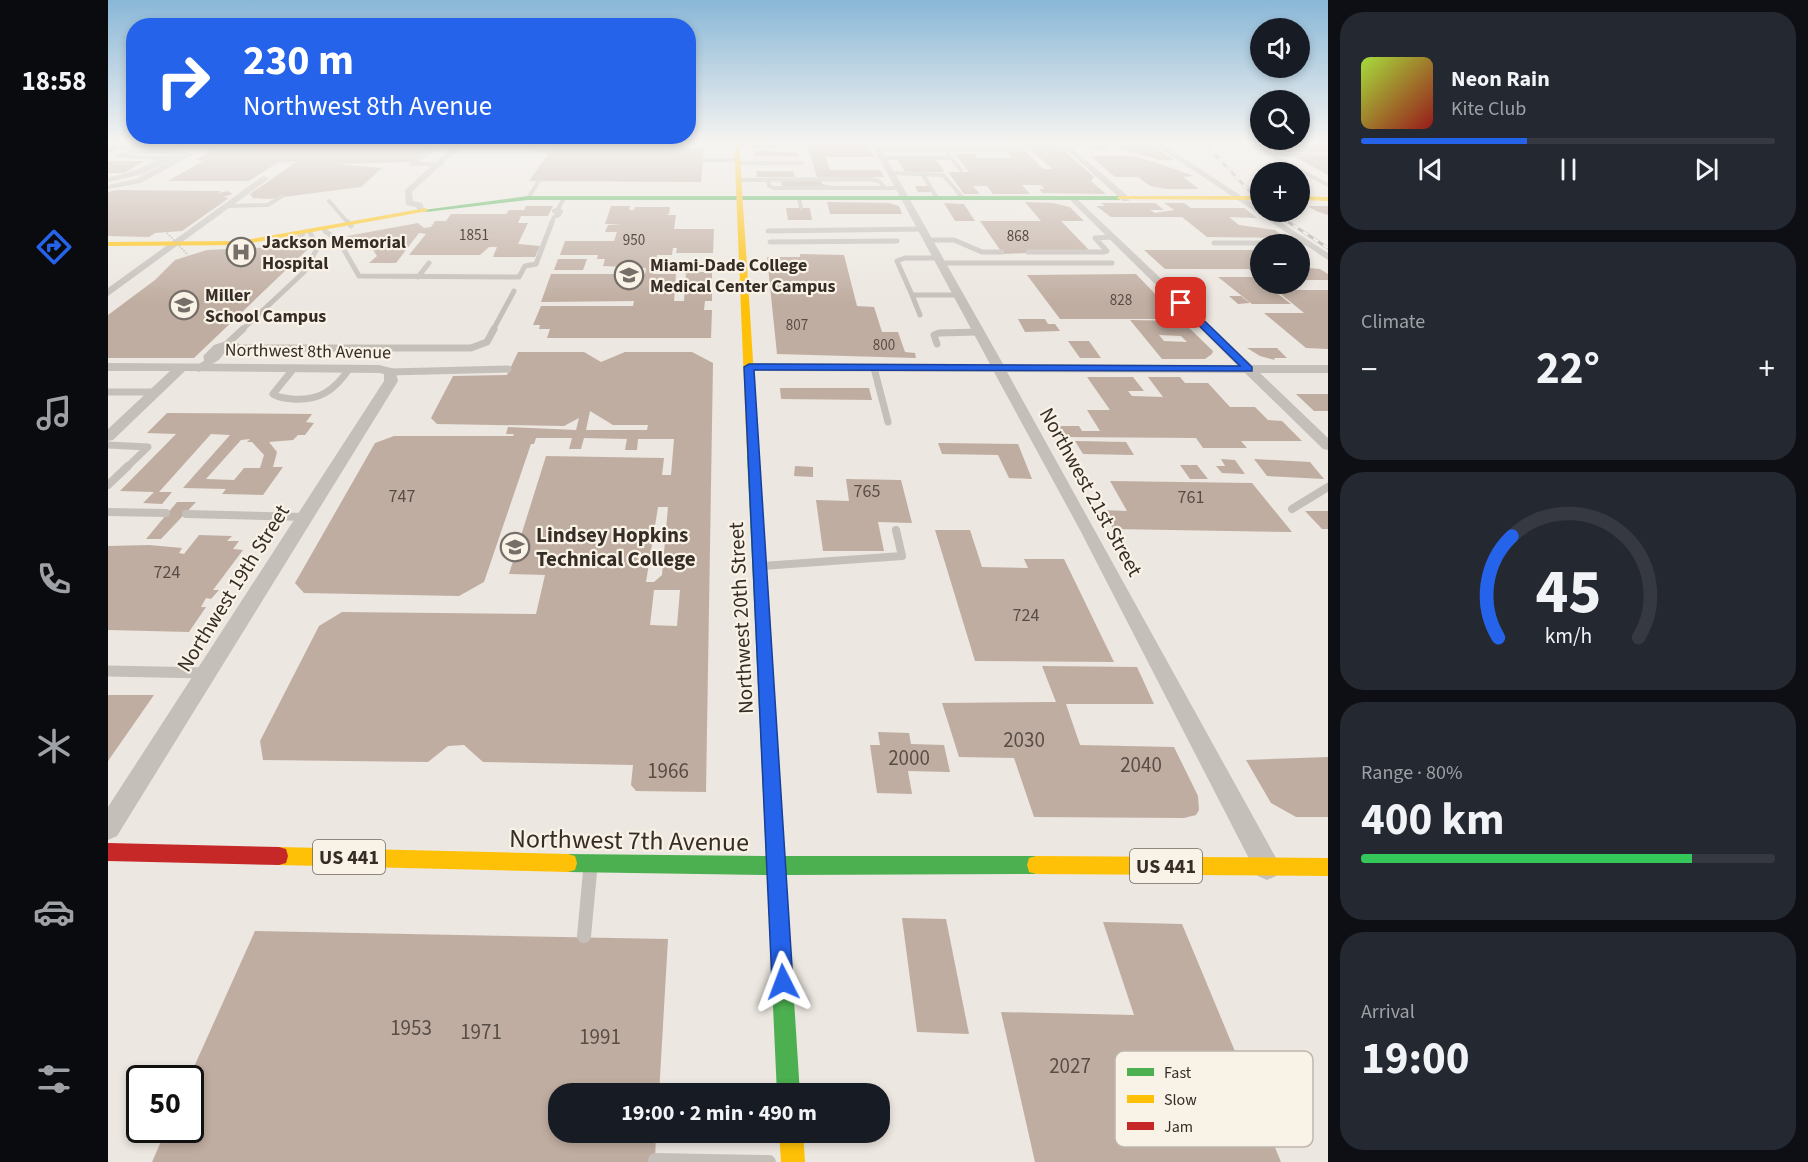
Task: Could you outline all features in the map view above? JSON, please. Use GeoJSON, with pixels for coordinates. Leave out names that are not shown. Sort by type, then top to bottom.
{"type":"FeatureCollection","features":[{"type":"Feature","properties":{"kind":"main road"},"geometry":{"type":"LineString","coordinates":[[108,244],[171,239],[256,241],[307,234],[330,235],[351,226],[422,205],[528,198],[560,207],[820,195]]}},
{"type":"Feature","properties":{"kind":"main road"},"geometry":{"type":"LineString","coordinates":[[927,195],[937,198],[1250,198]]}},
{"type":"Feature","properties":{"kind":"main road","name":"Northwest 20th Street"},"geometry":{"type":"LineString","coordinates":[[739,198],[788,1083]]}},
{"type":"Feature","properties":{"kind":"main road"},"geometry":{"type":"LineString","coordinates":[[1310,198],[1328,199]]}},
{"type":"Feature","properties":{"kind":"main road","name":"Northwest 7th Avenue"},"geometry":{"type":"LineString","coordinates":[[108,852],[590,864],[1328,867]]}},
{"type":"Feature","properties":{"kind":"main road"},"geometry":{"type":"LineString","coordinates":[[792,1143],[793,1162]]}},
{"type":"Feature","properties":{"kind":"street"},"geometry":{"type":"LineString","coordinates":[[108,293],[171,239],[240,195]]}},
{"type":"Feature","properties":{"kind":"street"},"geometry":{"type":"LineString","coordinates":[[408,195],[409,202],[422,205]]}},
{"type":"Feature","properties":{"kind":"street","name":"Northwest 21st Street"},"geometry":{"type":"LineString","coordinates":[[901,195],[926,235],[997,369],[1088,530],[1267,867]]}},
{"type":"Feature","properties":{"kind":"street"},"geometry":{"type":"LineString","coordinates":[[1123,195],[1126,198]]}},
{"type":"Feature","properties":{"kind":"street"},"geometry":{"type":"LineString","coordinates":[[1236,195],[1294,234]]}},
{"type":"Feature","properties":{"kind":"street"},"geometry":{"type":"LineString","coordinates":[[1074,199],[1328,446]]}},
{"type":"Feature","properties":{"kind":"street"},"geometry":{"type":"LineString","coordinates":[[1310,244],[1328,257]]}},
{"type":"Feature","properties":{"kind":"street","name":"Northwest 8th Avenue"},"geometry":{"type":"LineString","coordinates":[[108,367],[181,368],[204,365],[390,372]]}},
{"type":"Feature","properties":{"kind":"street"},"geometry":{"type":"LineString","coordinates":[[749,367],[1328,369]]}},
{"type":"Feature","properties":{"kind":"street"},"geometry":{"type":"LineString","coordinates":[[108,438],[181,368]]}},
{"type":"Feature","properties":{"kind":"street","name":"Northwest 19th Street"},"geometry":{"type":"LineString","coordinates":[[108,828],[391,381],[390,372]]}},
{"type":"Feature","properties":{"kind":"lane"},"geometry":{"type":"LineString","coordinates":[[788,195],[794,198],[820,195]]}},
{"type":"Feature","properties":{"kind":"lane"},"geometry":{"type":"LineString","coordinates":[[226,206],[268,205],[282,196]]}},
{"type":"Feature","properties":{"kind":"lane"},"geometry":{"type":"LineString","coordinates":[[329,201],[351,226]]}},
{"type":"Feature","properties":{"kind":"lane"},"geometry":{"type":"LineString","coordinates":[[330,235],[338,247],[343,248],[359,276],[519,277],[525,266],[536,264],[560,207]]}},
{"type":"Feature","properties":{"kind":"lane"},"geometry":{"type":"LineString","coordinates":[[891,230],[905,258]]}},
{"type":"Feature","properties":{"kind":"lane"},"geometry":{"type":"LineString","coordinates":[[768,231],[891,230],[954,240],[982,252],[1002,252]]}},
{"type":"Feature","properties":{"kind":"lane"},"geometry":{"type":"LineString","coordinates":[[204,365],[217,357],[227,344],[304,272],[318,247],[307,234],[289,247]]}},
{"type":"Feature","properties":{"kind":"lane"},"geometry":{"type":"LineString","coordinates":[[1028,252],[1103,252],[1107,251],[1095,237],[1113,237]]}},
{"type":"Feature","properties":{"kind":"lane"},"geometry":{"type":"LineString","coordinates":[[770,242],[897,241]]}},
{"type":"Feature","properties":{"kind":"lane"},"geometry":{"type":"LineString","coordinates":[[1214,243],[1250,243]]}},
{"type":"Feature","properties":{"kind":"lane"},"geometry":{"type":"LineString","coordinates":[[920,315],[897,261],[905,258],[940,261],[1112,263]]}},
{"type":"Feature","properties":{"kind":"lane"},"geometry":{"type":"LineString","coordinates":[[418,277],[429,263]]}},
{"type":"Feature","properties":{"kind":"lane"},"geometry":{"type":"LineString","coordinates":[[227,344],[240,348],[471,348],[487,342],[514,291]]}},
{"type":"Feature","properties":{"kind":"lane"},"geometry":{"type":"LineString","coordinates":[[912,296],[958,295]]}},
{"type":"Feature","properties":{"kind":"lane"},"geometry":{"type":"LineString","coordinates":[[938,344],[934,335],[939,333],[978,332]]}},
{"type":"Feature","properties":{"kind":"lane"},"geometry":{"type":"LineString","coordinates":[[294,368],[273,394],[276,397],[318,399],[326,397],[335,389],[349,369]]}},
{"type":"Feature","properties":{"kind":"lane"},"geometry":{"type":"LineString","coordinates":[[874,368],[888,422]]}},
{"type":"Feature","properties":{"kind":"lane","name":"Northwest 8th Avenue"},"geometry":{"type":"LineString","coordinates":[[390,372],[508,369]]}},
{"type":"Feature","properties":{"kind":"lane"},"geometry":{"type":"LineString","coordinates":[[108,392],[156,392]]}},
{"type":"Feature","properties":{"kind":"lane"},"geometry":{"type":"LineString","coordinates":[[108,445],[148,447],[108,485]]}},
{"type":"Feature","properties":{"kind":"lane"},"geometry":{"type":"LineString","coordinates":[[1292,509],[1324,487],[1328,488]]}},
{"type":"Feature","properties":{"kind":"lane"},"geometry":{"type":"LineString","coordinates":[[108,512],[166,513]]}},
{"type":"Feature","properties":{"kind":"lane"},"geometry":{"type":"LineString","coordinates":[[186,514],[305,517]]}},
{"type":"Feature","properties":{"kind":"lane"},"geometry":{"type":"LineString","coordinates":[[759,566],[902,556],[896,530]]}},
{"type":"Feature","properties":{"kind":"lane"},"geometry":{"type":"LineString","coordinates":[[108,671],[206,673]]}},
{"type":"Feature","properties":{"kind":"lane"},"geometry":{"type":"LineString","coordinates":[[584,936],[590,864]]}},
{"type":"Feature","properties":{"kind":"lane"},"geometry":{"type":"LineString","coordinates":[[655,1160],[769,1162]]}},
{"type":"Feature","properties":{"kind":"path"},"geometry":{"type":"LineString","coordinates":[[171,239],[188,255]]}},
{"type":"Feature","properties":{"kind":"building"},"geometry":{"type":"Polygon","coordinates":[[[108,195],[229,195],[223,197],[229,198],[182,231],[155,233],[149,237],[108,236],[108,195]]]}},
{"type":"Feature","properties":{"kind":"building"},"geometry":{"type":"Polygon","coordinates":[[[251,195],[297,195],[268,199],[253,198],[251,195]]]}},
{"type":"Feature","properties":{"kind":"building"},"geometry":{"type":"Polygon","coordinates":[[[827,202],[889,203],[899,206],[902,214],[830,214],[827,202]]]}},
{"type":"Feature","properties":{"kind":"building"},"geometry":{"type":"Polygon","coordinates":[[[1025,202],[1053,203],[1070,207],[1084,221],[1061,221],[1089,250],[1003,254],[980,221],[1041,221],[1025,202]]]}},
{"type":"Feature","properties":{"kind":"building"},"geometry":{"type":"Polygon","coordinates":[[[944,203],[964,204],[975,221],[955,221],[944,203]]]}},
{"type":"Feature","properties":{"kind":"building"},"geometry":{"type":"Polygon","coordinates":[[[1101,203],[1155,203],[1164,210],[1150,210],[1155,213],[1174,210],[1164,203],[1184,203],[1191,208],[1244,208],[1250,213],[1250,218],[1229,217],[1239,225],[1275,230],[1280,234],[1250,234],[1250,238],[1207,237],[1182,217],[1111,217],[1096,206],[1105,206],[1101,203]]]}},
{"type":"Feature","properties":{"kind":"building"},"geometry":{"type":"Polygon","coordinates":[[[526,206],[553,206],[548,216],[521,216],[518,223],[528,223],[518,244],[540,246],[535,257],[493,257],[497,247],[489,247],[480,255],[409,255],[426,234],[419,233],[396,263],[369,263],[377,256],[367,241],[350,244],[347,236],[418,223],[424,228],[431,227],[435,221],[446,221],[451,214],[506,214],[509,210],[524,210],[526,206]]]}},
{"type":"Feature","properties":{"kind":"building"},"geometry":{"type":"Polygon","coordinates":[[[611,206],[630,206],[629,210],[634,210],[635,207],[670,207],[669,214],[665,215],[676,215],[674,229],[714,229],[713,253],[676,253],[677,248],[673,248],[672,255],[657,255],[653,274],[676,274],[674,301],[684,301],[686,272],[712,272],[712,301],[705,301],[704,310],[712,310],[711,338],[547,338],[550,329],[539,329],[540,325],[533,325],[541,306],[633,306],[634,301],[541,302],[551,274],[645,274],[646,268],[603,266],[605,259],[597,259],[598,255],[560,255],[565,241],[614,241],[617,232],[605,232],[608,225],[623,224],[605,224],[611,206]]]}},
{"type":"Feature","properties":{"kind":"building"},"geometry":{"type":"Polygon","coordinates":[[[1310,206],[1328,206],[1328,215],[1310,206]]]}},
{"type":"Feature","properties":{"kind":"building"},"geometry":{"type":"Polygon","coordinates":[[[786,208],[810,208],[812,220],[788,220],[786,208]]]}},
{"type":"Feature","properties":{"kind":"building"},"geometry":{"type":"Polygon","coordinates":[[[310,247],[194,358],[108,358],[108,315],[155,280],[175,260],[207,250],[310,247]]]}},
{"type":"Feature","properties":{"kind":"building"},"geometry":{"type":"Polygon","coordinates":[[[1144,250],[1250,250],[1250,270],[1165,269],[1144,250]]]}},
{"type":"Feature","properties":{"kind":"building"},"geometry":{"type":"Polygon","coordinates":[[[800,254],[844,255],[857,306],[874,307],[882,332],[898,332],[905,352],[915,353],[916,358],[777,354],[767,257],[800,257],[800,254]]]}},
{"type":"Feature","properties":{"kind":"building"},"geometry":{"type":"Polygon","coordinates":[[[558,259],[587,259],[583,270],[554,270],[558,259]]]}},
{"type":"Feature","properties":{"kind":"building"},"geometry":{"type":"Polygon","coordinates":[[[1310,268],[1320,269],[1328,274],[1328,280],[1310,280],[1310,268]]]}},
{"type":"Feature","properties":{"kind":"building"},"geometry":{"type":"Polygon","coordinates":[[[1136,274],[1179,319],[1060,319],[1027,275],[1136,274]]]}},
{"type":"Feature","properties":{"kind":"building"},"geometry":{"type":"Polygon","coordinates":[[[1218,277],[1250,277],[1250,294],[1278,294],[1291,304],[1252,304],[1218,277]]]}},
{"type":"Feature","properties":{"kind":"building"},"geometry":{"type":"Polygon","coordinates":[[[1310,290],[1328,290],[1328,349],[1306,348],[1264,313],[1304,313],[1281,294],[1310,294],[1310,290]]]}},
{"type":"Feature","properties":{"kind":"building"},"geometry":{"type":"Polygon","coordinates":[[[1229,296],[1241,296],[1250,303],[1238,304],[1229,296]]]}},
{"type":"Feature","properties":{"kind":"building"},"geometry":{"type":"Polygon","coordinates":[[[1018,319],[1045,319],[1048,324],[1055,324],[1060,331],[1025,332],[1018,319]]]}},
{"type":"Feature","properties":{"kind":"building"},"geometry":{"type":"Polygon","coordinates":[[[1130,320],[1182,321],[1213,351],[1205,359],[1162,359],[1130,320]],[[1159,335],[1164,341],[1187,342],[1181,336],[1159,335]]]}},
{"type":"Feature","properties":{"kind":"building"},"geometry":{"type":"Polygon","coordinates":[[[1068,341],[1089,341],[1101,358],[1080,358],[1068,341]]]}},
{"type":"Feature","properties":{"kind":"building"},"geometry":{"type":"Polygon","coordinates":[[[1247,348],[1277,348],[1287,358],[1274,358],[1275,360],[1260,356],[1247,348]]]}},
{"type":"Feature","properties":{"kind":"building","name":"Lindsey Hopkins Technical College"},"geometry":{"type":"Polygon","coordinates":[[[518,352],[584,352],[601,362],[625,352],[692,352],[713,363],[706,792],[636,791],[631,785],[633,765],[483,762],[464,745],[448,746],[428,762],[263,760],[260,741],[319,626],[342,612],[536,614],[545,575],[509,574],[546,456],[664,458],[662,475],[671,475],[674,439],[638,439],[637,450],[625,450],[627,439],[584,438],[581,449],[569,449],[572,438],[536,438],[534,444],[531,444],[484,582],[459,596],[304,593],[295,583],[375,443],[394,436],[513,436],[514,434],[506,434],[508,427],[576,430],[579,418],[564,426],[437,424],[431,418],[453,376],[507,375],[518,352]],[[590,411],[586,430],[647,430],[648,425],[613,425],[590,411]],[[658,507],[646,582],[654,582],[662,575],[668,507],[658,507]],[[654,590],[650,625],[677,626],[680,590],[654,590]]]}},
{"type":"Feature","properties":{"kind":"building"},"geometry":{"type":"Polygon","coordinates":[[[1087,377],[1133,377],[1144,391],[1128,391],[1132,396],[1163,397],[1148,377],[1180,377],[1185,383],[1208,383],[1230,407],[1255,407],[1268,420],[1282,421],[1302,441],[1241,441],[1247,448],[1203,448],[1196,438],[1061,437],[1055,426],[1079,426],[1082,431],[1100,431],[1087,410],[1110,410],[1087,377]]]}},
{"type":"Feature","properties":{"kind":"building"},"geometry":{"type":"Polygon","coordinates":[[[780,388],[869,388],[872,400],[781,399],[780,388]]]}},
{"type":"Feature","properties":{"kind":"building"},"geometry":{"type":"Polygon","coordinates":[[[1296,394],[1328,394],[1328,411],[1314,411],[1296,394]]]}},
{"type":"Feature","properties":{"kind":"building"},"geometry":{"type":"Polygon","coordinates":[[[167,413],[312,414],[306,422],[314,423],[305,435],[298,435],[293,440],[269,442],[277,452],[273,467],[283,467],[263,495],[222,494],[226,489],[183,488],[230,435],[211,434],[159,492],[172,492],[162,504],[143,503],[154,492],[120,491],[176,434],[147,433],[167,413]],[[250,439],[241,440],[206,479],[234,480],[244,468],[260,468],[264,455],[252,442],[247,442],[250,439]]]}},
{"type":"Feature","properties":{"kind":"building"},"geometry":{"type":"Polygon","coordinates":[[[1075,441],[1126,442],[1134,455],[1083,454],[1075,441]]]}},
{"type":"Feature","properties":{"kind":"building"},"geometry":{"type":"Polygon","coordinates":[[[938,443],[1018,444],[1032,479],[1009,478],[998,455],[942,454],[938,443]]]}},
{"type":"Feature","properties":{"kind":"building"},"geometry":{"type":"Polygon","coordinates":[[[1221,459],[1235,460],[1245,474],[1222,473],[1216,466],[1225,466],[1221,459]]]}},
{"type":"Feature","properties":{"kind":"building"},"geometry":{"type":"Polygon","coordinates":[[[1254,459],[1310,462],[1324,479],[1267,476],[1254,459]]]}},
{"type":"Feature","properties":{"kind":"building"},"geometry":{"type":"Polygon","coordinates":[[[1180,465],[1197,465],[1208,479],[1190,479],[1180,465]]]}},
{"type":"Feature","properties":{"kind":"building"},"geometry":{"type":"Polygon","coordinates":[[[795,466],[813,467],[813,477],[794,476],[795,466]]]}},
{"type":"Feature","properties":{"kind":"building"},"geometry":{"type":"Polygon","coordinates":[[[846,479],[901,480],[912,523],[878,522],[884,551],[823,551],[816,500],[849,501],[846,479]]]}},
{"type":"Feature","properties":{"kind":"building"},"geometry":{"type":"Polygon","coordinates":[[[1110,481],[1252,483],[1292,532],[1113,529],[1102,510],[1127,511],[1110,481]]]}},
{"type":"Feature","properties":{"kind":"building"},"geometry":{"type":"Polygon","coordinates":[[[177,502],[196,502],[161,539],[146,539],[177,502]]]}},
{"type":"Feature","properties":{"kind":"building"},"geometry":{"type":"Polygon","coordinates":[[[1305,511],[1328,511],[1328,529],[1322,529],[1305,511]]]}},
{"type":"Feature","properties":{"kind":"building"},"geometry":{"type":"Polygon","coordinates":[[[935,530],[970,530],[982,567],[1028,568],[1024,559],[1064,559],[1114,662],[975,661],[935,530]]]}},
{"type":"Feature","properties":{"kind":"building"},"geometry":{"type":"Polygon","coordinates":[[[199,535],[232,536],[227,541],[239,541],[233,549],[243,550],[213,590],[219,590],[211,599],[206,598],[201,607],[206,607],[189,632],[108,630],[108,546],[149,545],[182,548],[179,553],[184,554],[199,535]]]}},
{"type":"Feature","properties":{"kind":"building"},"geometry":{"type":"Polygon","coordinates":[[[1042,666],[1137,667],[1154,704],[1066,704],[1080,745],[1174,747],[1198,796],[1199,810],[1196,815],[1184,818],[1034,817],[1014,758],[959,757],[942,703],[1056,702],[1042,666]]]}},
{"type":"Feature","properties":{"kind":"building"},"geometry":{"type":"Polygon","coordinates":[[[108,695],[154,695],[108,761],[108,695]]]}},
{"type":"Feature","properties":{"kind":"building"},"geometry":{"type":"Polygon","coordinates":[[[878,732],[909,733],[911,744],[944,745],[950,772],[908,771],[912,794],[877,793],[870,745],[880,745],[878,732]]]}},
{"type":"Feature","properties":{"kind":"building"},"geometry":{"type":"Polygon","coordinates":[[[1328,757],[1328,817],[1296,817],[1271,803],[1246,760],[1328,757]]]}},
{"type":"Feature","properties":{"kind":"building"},"geometry":{"type":"Polygon","coordinates":[[[902,918],[946,919],[969,1034],[917,1032],[902,918]]]}},
{"type":"Feature","properties":{"kind":"building"},"geometry":{"type":"Polygon","coordinates":[[[1103,922],[1182,924],[1235,1051],[1115,1051],[1115,1147],[1275,1147],[1281,1162],[1035,1162],[1001,1012],[1134,1015],[1103,922]]]}},
{"type":"Feature","properties":{"kind":"building"},"geometry":{"type":"Polygon","coordinates":[[[255,931],[668,939],[660,1083],[548,1083],[548,1143],[656,1143],[655,1162],[152,1162],[160,1143],[204,1143],[204,1065],[195,1065],[255,931]]]}},
{"type":"Feature","properties":{"kind":"railway"},"geometry":{"type":"LineString","coordinates":[[1288,222],[1328,248]]}},
{"type":"Feature","properties":{"kind":"traffic: fast"},"geometry":{"type":"LineString","coordinates":[[426,210],[528,198],[1119,198]]}},
{"type":"Feature","properties":{"kind":"traffic: fast"},"geometry":{"type":"LineString","coordinates":[[753,455],[788,1083]]}},
{"type":"Feature","properties":{"kind":"traffic: fast"},"geometry":{"type":"LineString","coordinates":[[568,863],[1036,865]]}},
{"type":"Feature","properties":{"kind":"traffic: slow"},"geometry":{"type":"LineString","coordinates":[[739,195],[753,455]]}},
{"type":"Feature","properties":{"kind":"traffic: slow"},"geometry":{"type":"LineString","coordinates":[[1119,198],[1250,198]]}},
{"type":"Feature","properties":{"kind":"traffic: slow"},"geometry":{"type":"LineString","coordinates":[[1310,198],[1328,199]]}},
{"type":"Feature","properties":{"kind":"traffic: slow"},"geometry":{"type":"LineString","coordinates":[[108,244],[240,243],[426,210]]}},
{"type":"Feature","properties":{"kind":"traffic: slow"},"geometry":{"type":"LineString","coordinates":[[279,856],[568,863]]}},
{"type":"Feature","properties":{"kind":"traffic: slow"},"geometry":{"type":"LineString","coordinates":[[1036,865],[1328,867]]}},
{"type":"Feature","properties":{"kind":"traffic: slow"},"geometry":{"type":"LineString","coordinates":[[792,1143],[793,1162]]}},
{"type":"Feature","properties":{"kind":"traffic: jam"},"geometry":{"type":"LineString","coordinates":[[108,852],[279,856]]}},
{"type":"Feature","properties":{"kind":"place","name":"Jackson Memorial Hospital"},"geometry":{"type":"Point","coordinates":[241,252]}},
{"type":"Feature","properties":{"kind":"place","name":"Miami-Dade College Medical Center Campus"},"geometry":{"type":"Point","coordinates":[629,275]}},
{"type":"Feature","properties":{"kind":"place","name":"Miller School Campus"},"geometry":{"type":"Point","coordinates":[184,305]}},
{"type":"Feature","properties":{"kind":"place","name":"Lindsey Hopkins Technical College"},"geometry":{"type":"Point","coordinates":[515,547]}},
{"type":"Feature","properties":{"kind":"route"},"geometry":{"type":"LineString","coordinates":[[783,982],[749,367],[1249,369],[1181,303]]}}]}
